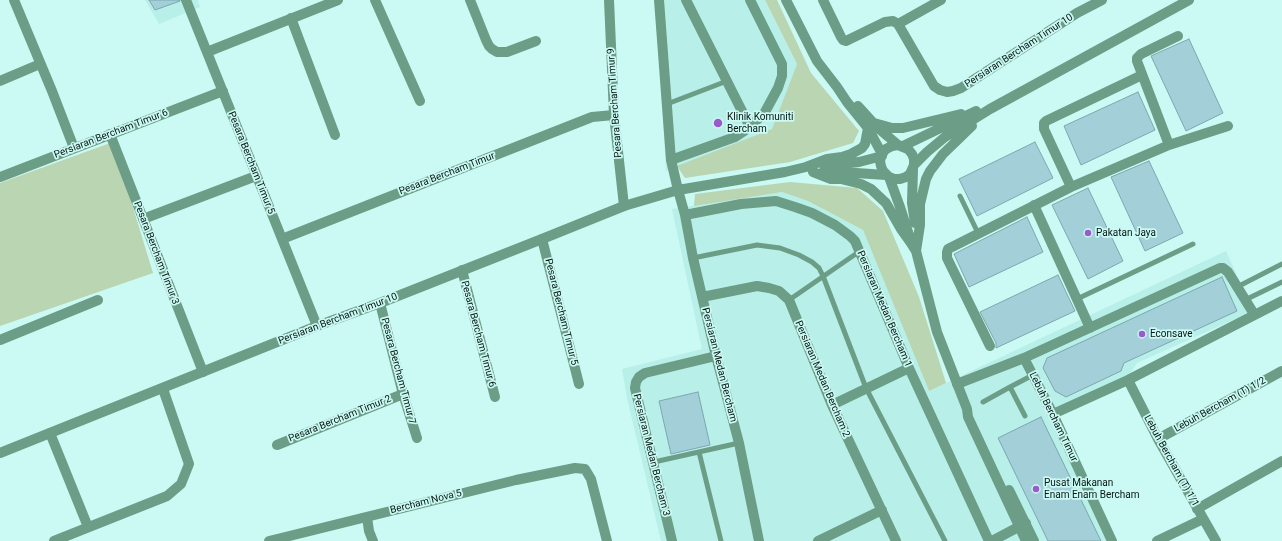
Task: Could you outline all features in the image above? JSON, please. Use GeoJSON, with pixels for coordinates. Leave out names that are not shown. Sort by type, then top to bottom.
{"type":"FeatureCollection","features":[{"type":"Feature","properties":{"kind":"street"},"geometry":{"type":"LineString","coordinates":[[14,0],[74,148]]}},
{"type":"Feature","properties":{"kind":"street","name":"Pesara Bercham Timur 5"},"geometry":{"type":"LineString","coordinates":[[186,0],[317,326]]}},
{"type":"Feature","properties":{"kind":"street"},"geometry":{"type":"LineString","coordinates":[[206,52],[338,0]]}},
{"type":"Feature","properties":{"kind":"street"},"geometry":{"type":"LineString","coordinates":[[375,0],[420,101]]}},
{"type":"Feature","properties":{"kind":"street"},"geometry":{"type":"LineString","coordinates":[[470,0],[486,40],[492,49],[497,52],[507,52],[536,41]]}},
{"type":"Feature","properties":{"kind":"street","name":"Pesara Bercham Timur 9"},"geometry":{"type":"LineString","coordinates":[[608,0],[614,115],[624,206]]}},
{"type":"Feature","properties":{"kind":"street","name":"Persiaran Medan Bercham"},"geometry":{"type":"LineString","coordinates":[[659,0],[671,160],[685,215],[702,297],[738,443],[759,541]]}},
{"type":"Feature","properties":{"kind":"street"},"geometry":{"type":"LineString","coordinates":[[686,0],[750,127]]}},
{"type":"Feature","properties":{"kind":"street"},"geometry":{"type":"LineString","coordinates":[[671,160],[735,137],[750,127],[765,112],[778,88],[782,76],[782,64],[750,0]]}},
{"type":"Feature","properties":{"kind":"street"},"geometry":{"type":"LineString","coordinates":[[786,0],[817,61],[838,87],[851,98],[871,126],[882,155]]}},
{"type":"Feature","properties":{"kind":"street"},"geometry":{"type":"LineString","coordinates":[[823,0],[843,40],[850,40],[885,22],[893,21],[898,24],[941,0]]}},
{"type":"Feature","properties":{"kind":"street","name":"Persiaran Bercham Timur 10"},"geometry":{"type":"LineString","coordinates":[[898,24],[934,86],[947,92],[961,88],[1077,13],[1102,0]]}},
{"type":"Feature","properties":{"kind":"street"},"geometry":{"type":"LineString","coordinates":[[1026,541],[1022,525],[973,414],[967,409],[937,332],[915,245],[887,176],[880,166],[882,155],[886,149],[892,146],[901,146],[974,112],[1177,0]]}},
{"type":"Feature","properties":{"kind":"street"},"geometry":{"type":"LineString","coordinates":[[809,169],[887,176],[894,179],[900,179],[910,174],[927,152],[940,141],[990,109],[1189,0]]}},
{"type":"Feature","properties":{"kind":"street"},"geometry":{"type":"LineString","coordinates":[[291,18],[335,135]]}},
{"type":"Feature","properties":{"kind":"street"},"geometry":{"type":"LineString","coordinates":[[1170,145],[1137,61],[1139,56],[1178,36]]}},
{"type":"Feature","properties":{"kind":"street"},"geometry":{"type":"LineString","coordinates":[[0,80],[40,64]]}},
{"type":"Feature","properties":{"kind":"street"},"geometry":{"type":"LineString","coordinates":[[1071,187],[1044,129],[1044,123],[1142,75]]}},
{"type":"Feature","properties":{"kind":"street","name":"Persiaran Bercham Timur 6"},"geometry":{"type":"LineString","coordinates":[[0,176],[223,91]]}},
{"type":"Feature","properties":{"kind":"street"},"geometry":{"type":"LineString","coordinates":[[915,245],[920,225],[920,204],[923,189],[930,171],[958,138],[981,119],[990,109]]}},
{"type":"Feature","properties":{"kind":"street"},"geometry":{"type":"LineString","coordinates":[[871,126],[903,128],[974,112]]}},
{"type":"Feature","properties":{"kind":"street","name":"Pesara Bercham Timur"},"geometry":{"type":"LineString","coordinates":[[282,239],[592,117],[614,115]]}},
{"type":"Feature","properties":{"kind":"street"},"geometry":{"type":"LineString","coordinates":[[871,126],[908,149],[914,159],[912,204],[915,245]]}},
{"type":"Feature","properties":{"kind":"street"},"geometry":{"type":"LineString","coordinates":[[809,169],[827,159],[842,157],[858,151],[865,144],[871,126]]}},
{"type":"Feature","properties":{"kind":"street"},"geometry":{"type":"LineString","coordinates":[[990,346],[946,255],[951,247],[1071,187],[1170,145],[1228,126]]}},
{"type":"Feature","properties":{"kind":"street","name":"Pesara Bercham Timur 3"},"geometry":{"type":"LineString","coordinates":[[110,134],[203,372]]}},
{"type":"Feature","properties":{"kind":"street"},"geometry":{"type":"LineString","coordinates":[[809,169],[859,162],[882,155]]}},
{"type":"Feature","properties":{"kind":"street"},"geometry":{"type":"LineString","coordinates":[[809,169],[831,179],[861,184],[871,189],[886,203],[901,229],[915,245]]}},
{"type":"Feature","properties":{"kind":"street","name":"Persiaran Bercham Timur 10"},"geometry":{"type":"LineString","coordinates":[[0,452],[317,326],[380,304],[624,206],[678,190],[809,169]]}},
{"type":"Feature","properties":{"kind":"street"},"geometry":{"type":"LineString","coordinates":[[143,219],[256,176]]}},
{"type":"Feature","properties":{"kind":"street","name":"Persiaran Medan Bercham 1"},"geometry":{"type":"LineString","coordinates":[[685,215],[741,204],[776,201],[812,213],[835,225],[855,241],[909,368],[991,541]]}},
{"type":"Feature","properties":{"kind":"street"},"geometry":{"type":"LineString","coordinates":[[1034,205],[1090,328]]}},
{"type":"Feature","properties":{"kind":"street","name":"Pesara Bercham Timur 5"},"geometry":{"type":"LineString","coordinates":[[542,239],[579,384]]}},
{"type":"Feature","properties":{"kind":"street"},"geometry":{"type":"LineString","coordinates":[[958,384],[1024,358],[1217,268],[1226,270],[1254,314]]}},
{"type":"Feature","properties":{"kind":"street","name":"Pesara Bercham Timur 6"},"geometry":{"type":"LineString","coordinates":[[462,270],[495,397]]}},
{"type":"Feature","properties":{"kind":"street"},"geometry":{"type":"LineString","coordinates":[[702,297],[757,286],[779,291],[789,300]]}},
{"type":"Feature","properties":{"kind":"street"},"geometry":{"type":"LineString","coordinates":[[0,340],[98,300]]}},
{"type":"Feature","properties":{"kind":"street","name":"Persiaran Medan Bercham 2"},"geometry":{"type":"LineString","coordinates":[[789,300],[832,404],[896,541]]}},
{"type":"Feature","properties":{"kind":"street"},"geometry":{"type":"LineString","coordinates":[[1053,414],[1128,380],[1254,314],[1282,301]]}},
{"type":"Feature","properties":{"kind":"street","name":"Pesara Bercham Timur 7"},"geometry":{"type":"LineString","coordinates":[[380,304],[403,394],[417,438]]}},
{"type":"Feature","properties":{"kind":"street","name":"Persiaran Medan Bercham 3"},"geometry":{"type":"LineString","coordinates":[[672,541],[635,388],[636,382],[639,376],[645,373],[716,356]]}},
{"type":"Feature","properties":{"kind":"street","name":"Lebuh Bercham Timur"},"geometry":{"type":"LineString","coordinates":[[1024,358],[1053,414],[1112,541]]}},
{"type":"Feature","properties":{"kind":"street"},"geometry":{"type":"LineString","coordinates":[[832,404],[909,368]]}},
{"type":"Feature","properties":{"kind":"street","name":"Lebuh Bercham (T) 1/2"},"geometry":{"type":"LineString","coordinates":[[1158,439],[1282,371]]}},
{"type":"Feature","properties":{"kind":"street","name":"Lebuh Bercham (T) 1/1"},"geometry":{"type":"LineString","coordinates":[[1128,380],[1158,439],[1216,541]]}},
{"type":"Feature","properties":{"kind":"street"},"geometry":{"type":"LineString","coordinates":[[54,541],[67,538],[88,527],[167,496],[181,484],[189,464],[163,388]]}},
{"type":"Feature","properties":{"kind":"street","name":"Pesara Bercham Timur 2"},"geometry":{"type":"LineString","coordinates":[[277,445],[403,394]]}},
{"type":"Feature","properties":{"kind":"street"},"geometry":{"type":"LineString","coordinates":[[50,433],[88,527]]}},
{"type":"Feature","properties":{"kind":"street"},"geometry":{"type":"LineString","coordinates":[[1197,509],[1282,461]]}},
{"type":"Feature","properties":{"kind":"street","name":"Bercham Nova 5"},"geometry":{"type":"LineString","coordinates":[[269,541],[516,480],[575,468],[585,469],[591,479],[607,541]]}},
{"type":"Feature","properties":{"kind":"street"},"geometry":{"type":"LineString","coordinates":[[818,541],[882,510]]}},
{"type":"Feature","properties":{"kind":"street"},"geometry":{"type":"LineString","coordinates":[[367,517],[369,531],[373,541]]}},
{"type":"Feature","properties":{"kind":"street"},"geometry":{"type":"LineString","coordinates":[[1157,541],[1203,519]]}},
{"type":"Feature","properties":{"kind":"street"},"geometry":{"type":"LineString","coordinates":[[991,541],[1022,525]]}},
{"type":"Feature","properties":{"kind":"street"},"geometry":{"type":"LineString","coordinates":[[1022,525],[1034,541]]}},
{"type":"Feature","properties":{"kind":"lane"},"geometry":{"type":"LineString","coordinates":[[667,104],[727,81]]}},
{"type":"Feature","properties":{"kind":"lane"},"geometry":{"type":"LineString","coordinates":[[960,196],[978,233]]}},
{"type":"Feature","properties":{"kind":"lane"},"geometry":{"type":"LineString","coordinates":[[1077,299],[1193,244]]}},
{"type":"Feature","properties":{"kind":"lane"},"geometry":{"type":"LineString","coordinates":[[693,258],[757,245],[780,248],[799,255],[812,262],[819,268],[866,388],[944,541]]}},
{"type":"Feature","properties":{"kind":"lane"},"geometry":{"type":"LineString","coordinates":[[789,300],[860,251]]}},
{"type":"Feature","properties":{"kind":"lane"},"geometry":{"type":"LineString","coordinates":[[1237,287],[1282,264]]}},
{"type":"Feature","properties":{"kind":"lane"},"geometry":{"type":"LineString","coordinates":[[1245,300],[1282,282]]}},
{"type":"Feature","properties":{"kind":"lane"},"geometry":{"type":"LineString","coordinates":[[983,402],[1033,375]]}},
{"type":"Feature","properties":{"kind":"lane"},"geometry":{"type":"LineString","coordinates":[[1010,387],[1025,416]]}},
{"type":"Feature","properties":{"kind":"lane"},"geometry":{"type":"LineString","coordinates":[[654,462],[738,443]]}},
{"type":"Feature","properties":{"kind":"lane"},"geometry":{"type":"LineString","coordinates":[[699,452],[721,541]]}},
{"type":"Feature","properties":{"kind":"shaded area"},"geometry":{"type":"Polygon","coordinates":[[[145,0],[198,0],[200,7],[159,24],[145,0]]]}},
{"type":"Feature","properties":{"kind":"shaded area"},"geometry":{"type":"Polygon","coordinates":[[[656,0],[765,0],[797,64],[772,129],[666,171],[656,0]]]}},
{"type":"Feature","properties":{"kind":"shaded area"},"geometry":{"type":"Polygon","coordinates":[[[782,192],[808,201],[863,230],[929,391],[1226,251],[1253,311],[1137,363],[1127,379],[1053,413],[1114,541],[661,541],[627,398],[622,369],[702,349],[672,209],[782,192]]]}},
{"type":"Feature","properties":{"kind":"green space"},"geometry":{"type":"Polygon","coordinates":[[[765,0],[777,0],[811,73],[859,131],[853,143],[790,162],[685,178],[677,166],[772,129],[797,64],[765,0]]]}},
{"type":"Feature","properties":{"kind":"green space"},"geometry":{"type":"Polygon","coordinates":[[[113,142],[153,273],[0,326],[0,183],[113,142]]]}},
{"type":"Feature","properties":{"kind":"green space"},"geometry":{"type":"Polygon","coordinates":[[[790,182],[857,188],[883,211],[919,297],[946,383],[929,391],[863,230],[808,201],[782,192],[694,206],[695,194],[790,182]]]}},
{"type":"Feature","properties":{"kind":"building"},"geometry":{"type":"Polygon","coordinates":[[[149,0],[180,0],[180,1],[155,10],[149,0]]]}},
{"type":"Feature","properties":{"kind":"building"},"geometry":{"type":"Polygon","coordinates":[[[1189,39],[1223,113],[1186,131],[1151,56],[1189,39]]]}},
{"type":"Feature","properties":{"kind":"building"},"geometry":{"type":"Polygon","coordinates":[[[1138,92],[1155,130],[1081,165],[1064,126],[1138,92]]]}},
{"type":"Feature","properties":{"kind":"building"},"geometry":{"type":"Polygon","coordinates":[[[1035,142],[1053,178],[977,216],[959,179],[1035,142]]]}},
{"type":"Feature","properties":{"kind":"building"},"geometry":{"type":"Polygon","coordinates":[[[1149,161],[1183,233],[1145,251],[1111,177],[1149,161]]]}},
{"type":"Feature","properties":{"kind":"building","name":"Pakatan Jaya"},"geometry":{"type":"Polygon","coordinates":[[[1088,188],[1123,261],[1088,279],[1052,205],[1088,188]]]}},
{"type":"Feature","properties":{"kind":"building"},"geometry":{"type":"Polygon","coordinates":[[[1027,217],[1043,252],[969,287],[954,254],[1027,217]]]}},
{"type":"Feature","properties":{"kind":"building"},"geometry":{"type":"Polygon","coordinates":[[[1058,275],[1075,311],[996,348],[996,343],[980,312],[1058,275]]]}},
{"type":"Feature","properties":{"kind":"building","name":"Econsave"},"geometry":{"type":"Polygon","coordinates":[[[1222,277],[1237,311],[1124,363],[1121,371],[1066,397],[1055,391],[1043,368],[1047,358],[1222,277]]]}},
{"type":"Feature","properties":{"kind":"building"},"geometry":{"type":"Polygon","coordinates":[[[698,392],[710,445],[671,454],[659,401],[698,392]]]}},
{"type":"Feature","properties":{"kind":"building"},"geometry":{"type":"Polygon","coordinates":[[[1041,417],[1101,541],[1048,541],[998,438],[1041,417]]]}},
{"type":"Feature","properties":{"kind":"place","name":"Klinik Komuniti Bercham"},"geometry":{"type":"Point","coordinates":[718,123]}},
{"type":"Feature","properties":{"kind":"place","name":"Pakatan Jaya"},"geometry":{"type":"Point","coordinates":[1088,233]}},
{"type":"Feature","properties":{"kind":"place","name":"Econsave"},"geometry":{"type":"Point","coordinates":[1142,334]}},
{"type":"Feature","properties":{"kind":"place","name":"Pusat Makanan Enam Enam Bercham"},"geometry":{"type":"Point","coordinates":[1036,489]}}]}
